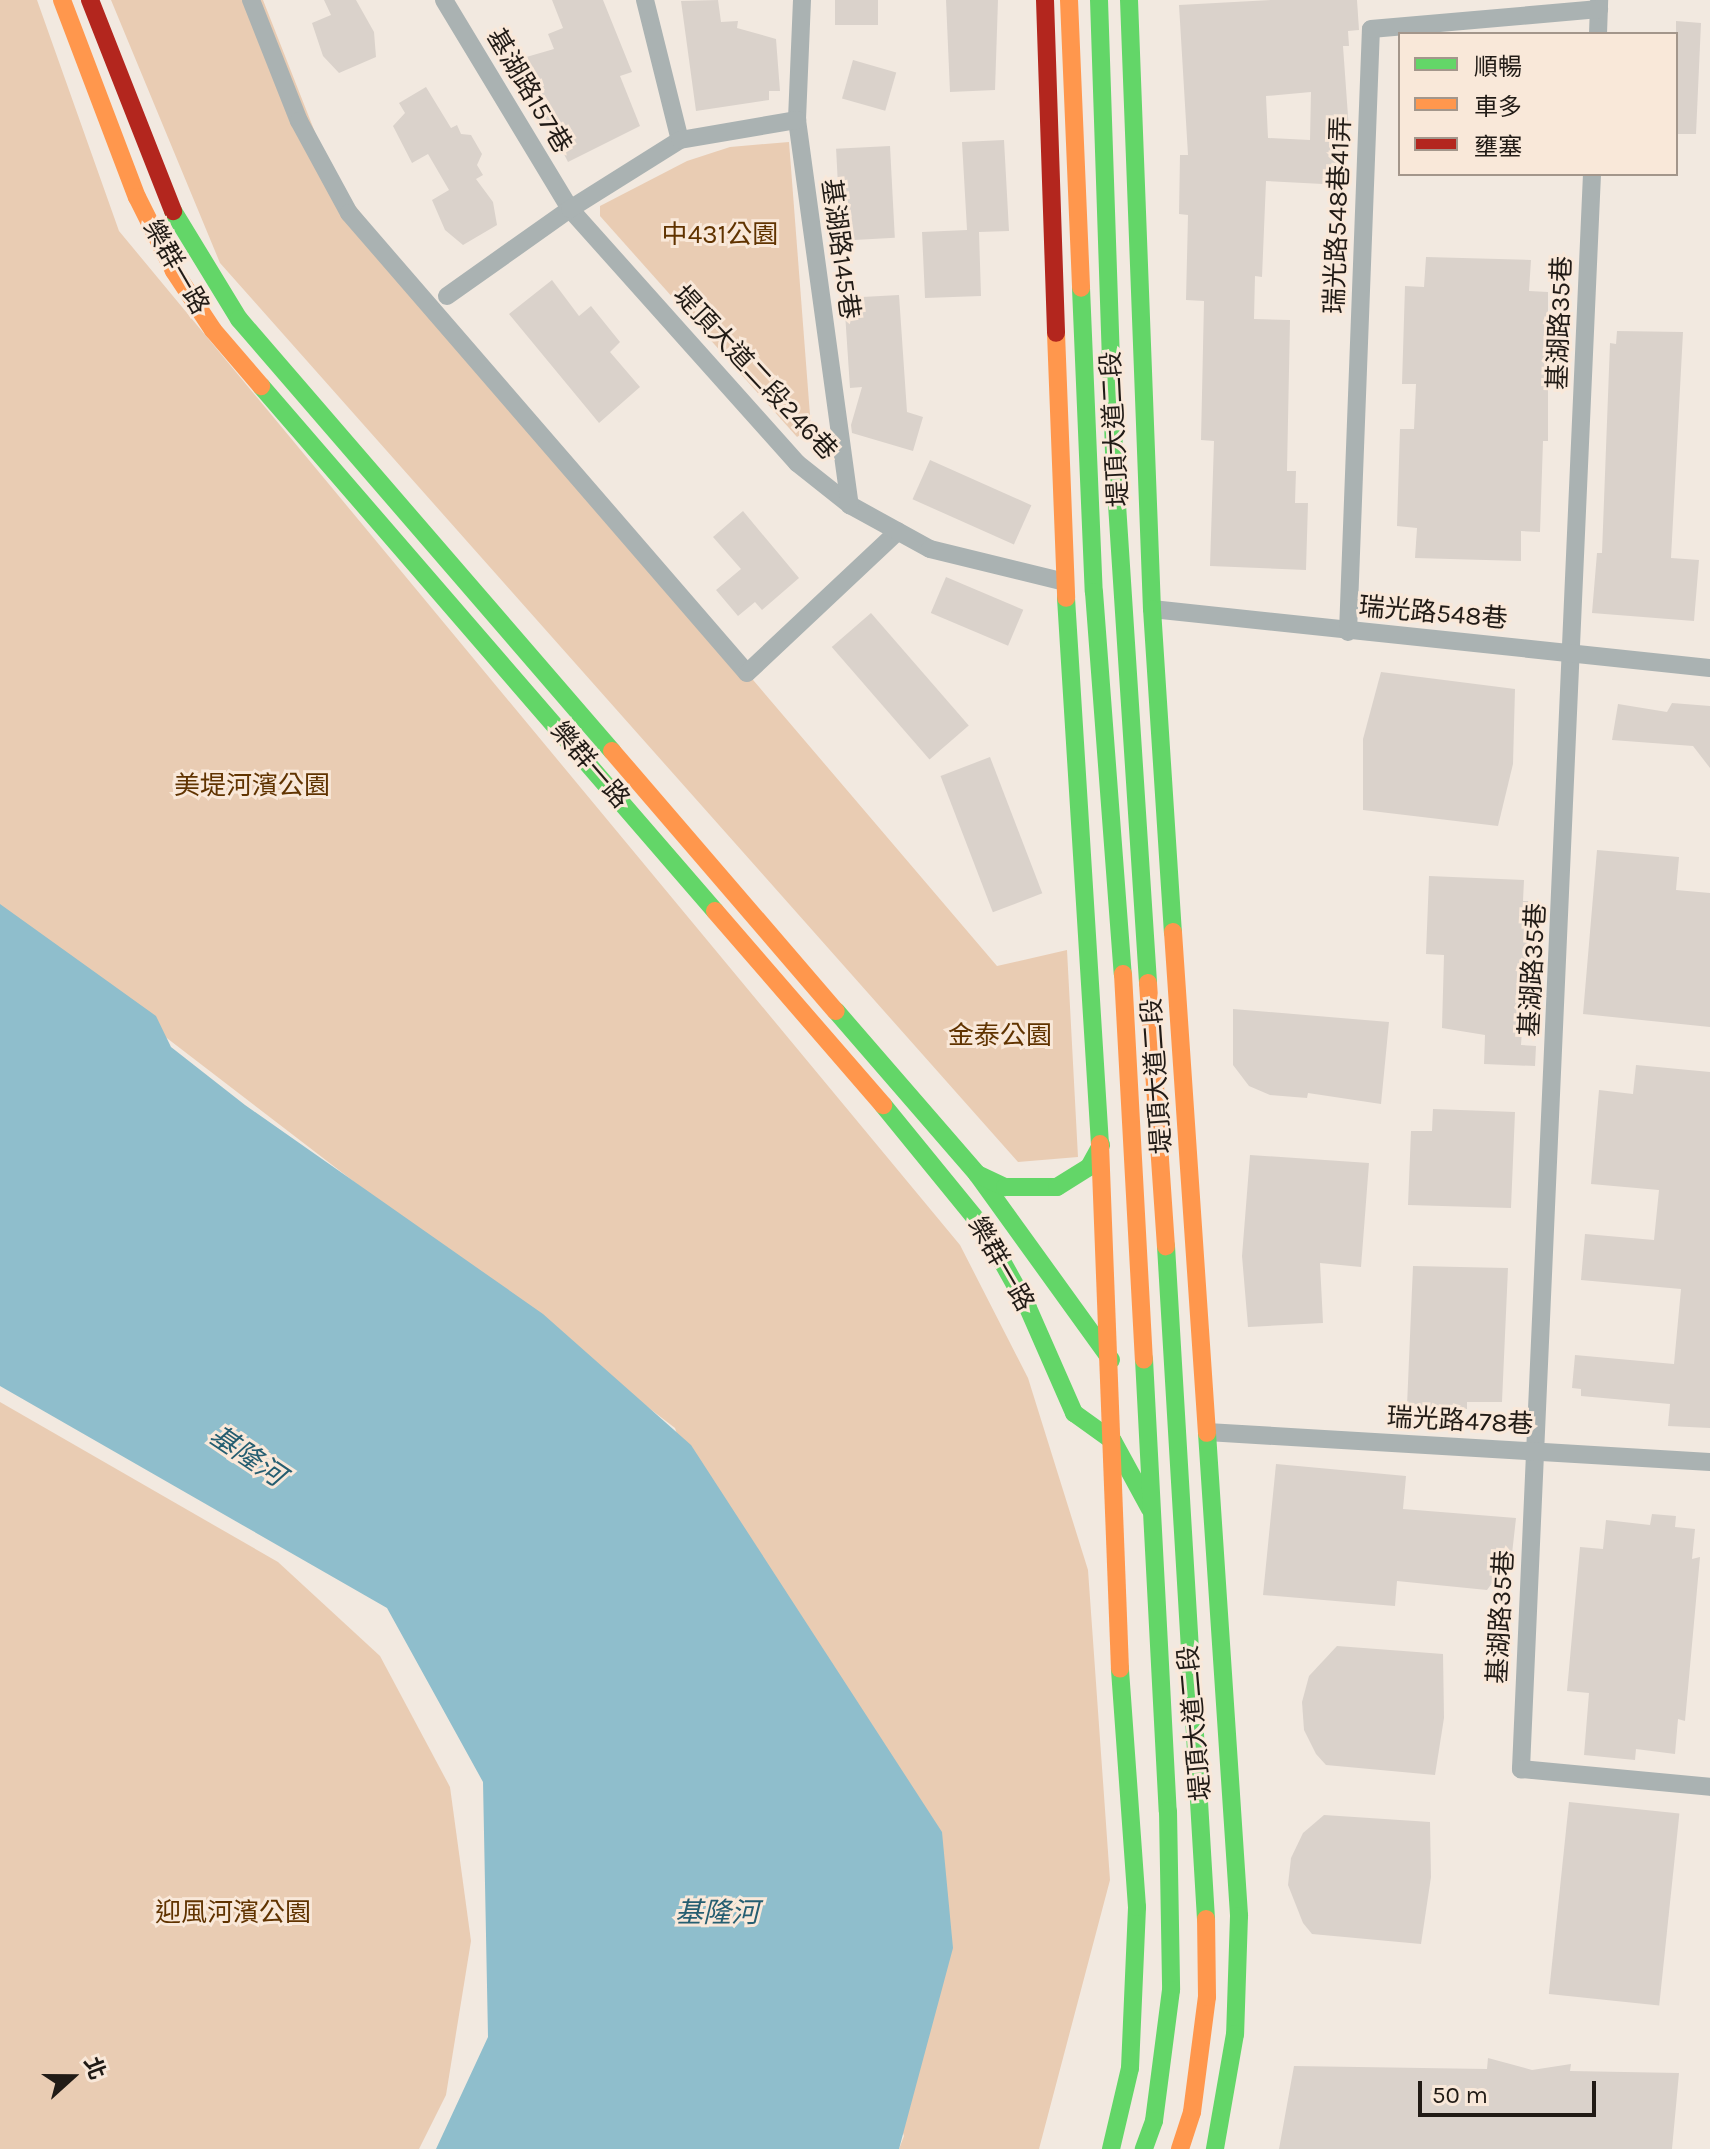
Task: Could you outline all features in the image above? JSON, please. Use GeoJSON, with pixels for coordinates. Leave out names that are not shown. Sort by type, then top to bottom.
{"type":"FeatureCollection","features":[{"type":"Feature","properties":{"kind":"main road","name":"樂群一路"},"geometry":{"type":"LineString","coordinates":[[62,0],[137,197],[174,271],[213,330],[949,1182],[984,1229],[1028,1308],[1074,1413],[1113,1441],[1150,1509]]}},
{"type":"Feature","properties":{"kind":"main road","name":"樂群一路"},"geometry":{"type":"LineString","coordinates":[[90,0],[161,188],[194,252],[239,319],[977,1174],[1111,1359],[1144,1394],[1180,1421],[1207,1432]]}},
{"type":"Feature","properties":{"kind":"main road"},"geometry":{"type":"LineString","coordinates":[[1045,0],[1065,582],[1101,1145],[1111,1359],[1115,1601],[1137,1907],[1130,2068],[1111,2149]]}},
{"type":"Feature","properties":{"kind":"main road","name":"堤頂大道二段"},"geometry":{"type":"LineString","coordinates":[[1069,0],[1094,592],[1124,987],[1168,1811],[1171,1990],[1154,2121],[1144,2149]]}},
{"type":"Feature","properties":{"kind":"main road","name":"堤頂大道二段"},"geometry":{"type":"LineString","coordinates":[[1099,0],[1114,458],[1180,1421],[1187,1615],[1205,1846],[1207,1997],[1192,2112],[1180,2149]]}},
{"type":"Feature","properties":{"kind":"main road","name":"堤頂大道二段"},"geometry":{"type":"LineString","coordinates":[[1129,0],[1152,609],[1239,1916],[1235,2034],[1215,2149]]}},
{"type":"Feature","properties":{"kind":"main road"},"geometry":{"type":"LineString","coordinates":[[977,1174],[1005,1187],[1057,1187],[1089,1167],[1101,1145]]}},
{"type":"Feature","properties":{"kind":"street"},"geometry":{"type":"LineString","coordinates":[[251,0],[299,121],[349,213],[747,673],[898,531]]}},
{"type":"Feature","properties":{"kind":"street","name":"基湖路157巷"},"geometry":{"type":"LineString","coordinates":[[444,0],[570,209]]}},
{"type":"Feature","properties":{"kind":"street"},"geometry":{"type":"LineString","coordinates":[[645,0],[680,140]]}},
{"type":"Feature","properties":{"kind":"street","name":"基湖路145巷"},"geometry":{"type":"LineString","coordinates":[[802,0],[797,120],[850,505]]}},
{"type":"Feature","properties":{"kind":"street"},"geometry":{"type":"LineString","coordinates":[[1598,32],[1599,5]]}},
{"type":"Feature","properties":{"kind":"street","name":"瑞光路548巷41弄"},"geometry":{"type":"LineString","coordinates":[[1348,632],[1371,29],[1599,5]]}},
{"type":"Feature","properties":{"kind":"street"},"geometry":{"type":"LineString","coordinates":[[447,296],[570,209],[680,140],[797,120]]}},
{"type":"Feature","properties":{"kind":"street","name":"基湖路35巷"},"geometry":{"type":"LineString","coordinates":[[1592,176],[1538,1451],[1525,1621],[1521,1769],[1710,1787]]}},
{"type":"Feature","properties":{"kind":"street","name":"堤頂大道二段246巷"},"geometry":{"type":"LineString","coordinates":[[570,209],[797,463],[850,505],[930,549],[1065,582]]}},
{"type":"Feature","properties":{"kind":"street","name":"瑞光路548巷"},"geometry":{"type":"LineString","coordinates":[[1152,609],[1710,668]]}},
{"type":"Feature","properties":{"kind":"street","name":"瑞光路478巷"},"geometry":{"type":"LineString","coordinates":[[1207,1432],[1710,1462]]}},
{"type":"Feature","properties":{"kind":"green space","name":"美堤河濱公園"},"geometry":{"type":"Polygon","coordinates":[[[0,0],[37,0],[119,231],[960,1245],[1028,1378],[1088,1570],[1110,1880],[1039,2149],[899,2149],[904,2136],[675,1428],[0,910],[0,0]]]}},
{"type":"Feature","properties":{"kind":"green space","name":"金泰公園"},"geometry":{"type":"Polygon","coordinates":[[[111,0],[263,0],[333,178],[440,313],[997,966],[1067,950],[1078,1157],[1018,1162],[220,263],[111,0]]]}},
{"type":"Feature","properties":{"kind":"green space","name":"中431公園"},"geometry":{"type":"Polygon","coordinates":[[[789,142],[811,428],[797,437],[600,216],[600,206],[687,161],[730,147],[789,142]]]}},
{"type":"Feature","properties":{"kind":"green space","name":"迎風河濱公園"},"geometry":{"type":"Polygon","coordinates":[[[0,1402],[278,1562],[380,1656],[450,1787],[471,1941],[446,2095],[419,2149],[0,2149],[0,1402]]]}},
{"type":"Feature","properties":{"kind":"water","name":"基隆河"},"geometry":{"type":"Polygon","coordinates":[[[0,904],[156,1016],[171,1047],[245,1105],[543,1314],[691,1445],[942,1832],[953,1948],[899,2149],[436,2149],[488,2037],[483,1782],[387,1608],[0,1386],[0,904]]]}},
{"type":"Feature","properties":{"kind":"building"},"geometry":{"type":"Polygon","coordinates":[[[324,0],[356,0],[374,32],[376,57],[339,73],[323,56],[312,23],[331,15],[324,0]]]}},
{"type":"Feature","properties":{"kind":"building"},"geometry":{"type":"Polygon","coordinates":[[[552,0],[603,0],[632,72],[620,76],[640,126],[568,162],[516,60],[554,49],[548,34],[563,28],[552,0]]]}},
{"type":"Feature","properties":{"kind":"building"},"geometry":{"type":"Polygon","coordinates":[[[718,0],[721,22],[738,21],[737,28],[776,39],[780,91],[769,91],[769,100],[696,111],[681,1],[718,0]]]}},
{"type":"Feature","properties":{"kind":"building"},"geometry":{"type":"Polygon","coordinates":[[[835,0],[878,0],[878,25],[835,25],[835,0]]]}},
{"type":"Feature","properties":{"kind":"building"},"geometry":{"type":"Polygon","coordinates":[[[946,0],[998,0],[995,90],[950,92],[946,0]]]}},
{"type":"Feature","properties":{"kind":"building"},"geometry":{"type":"Polygon","coordinates":[[[1271,0],[1357,0],[1359,30],[1348,31],[1349,46],[1343,46],[1349,130],[1344,129],[1342,185],[1266,181],[1262,277],[1255,276],[1254,319],[1290,320],[1287,471],[1296,471],[1295,503],[1308,503],[1306,570],[1210,566],[1214,441],[1201,440],[1204,301],[1186,300],[1188,215],[1179,214],[1180,155],[1188,155],[1179,5],[1271,0]],[[1311,92],[1266,96],[1268,138],[1310,140],[1311,92]]]}},
{"type":"Feature","properties":{"kind":"building"},"geometry":{"type":"Polygon","coordinates":[[[1676,21],[1701,23],[1696,134],[1678,134],[1676,21]]]}},
{"type":"Feature","properties":{"kind":"building"},"geometry":{"type":"Polygon","coordinates":[[[853,60],[896,72],[885,111],[842,98],[853,60]]]}},
{"type":"Feature","properties":{"kind":"building"},"geometry":{"type":"Polygon","coordinates":[[[426,87],[451,128],[457,125],[461,134],[471,135],[482,154],[477,165],[483,175],[476,179],[493,202],[497,225],[463,245],[445,230],[432,200],[449,190],[428,154],[412,163],[393,126],[405,113],[399,103],[426,87]]]}},
{"type":"Feature","properties":{"kind":"building"},"geometry":{"type":"Polygon","coordinates":[[[1004,140],[1009,231],[979,232],[981,296],[925,298],[922,232],[967,230],[962,142],[1004,140]]]}},
{"type":"Feature","properties":{"kind":"building"},"geometry":{"type":"Polygon","coordinates":[[[890,146],[895,238],[841,241],[836,149],[890,146]]]}},
{"type":"Feature","properties":{"kind":"building"},"geometry":{"type":"Polygon","coordinates":[[[1426,257],[1531,260],[1529,291],[1548,292],[1548,441],[1543,441],[1540,532],[1521,531],[1521,561],[1415,558],[1417,528],[1397,526],[1400,429],[1414,429],[1416,384],[1402,384],[1405,286],[1424,287],[1426,257]]]}},
{"type":"Feature","properties":{"kind":"building"},"geometry":{"type":"Polygon","coordinates":[[[552,280],[579,316],[591,306],[620,342],[610,352],[640,387],[599,423],[509,314],[552,280]]]}},
{"type":"Feature","properties":{"kind":"building"},"geometry":{"type":"Polygon","coordinates":[[[899,295],[907,412],[923,417],[913,451],[852,433],[851,425],[862,387],[850,388],[844,298],[899,295]]]}},
{"type":"Feature","properties":{"kind":"building"},"geometry":{"type":"Polygon","coordinates":[[[1617,331],[1683,332],[1671,558],[1699,560],[1694,621],[1592,613],[1597,553],[1602,553],[1610,343],[1616,344],[1617,331]]]}},
{"type":"Feature","properties":{"kind":"building"},"geometry":{"type":"Polygon","coordinates":[[[930,460],[1031,505],[1014,544],[913,499],[930,460]]]}},
{"type":"Feature","properties":{"kind":"building"},"geometry":{"type":"Polygon","coordinates":[[[743,511],[799,578],[762,610],[755,602],[738,616],[716,590],[741,569],[713,537],[743,511]]]}},
{"type":"Feature","properties":{"kind":"building"},"geometry":{"type":"Polygon","coordinates":[[[946,577],[1023,610],[1008,646],[931,613],[946,577]]]}},
{"type":"Feature","properties":{"kind":"building"},"geometry":{"type":"Polygon","coordinates":[[[871,613],[969,725],[930,760],[832,647],[871,613]]]}},
{"type":"Feature","properties":{"kind":"building"},"geometry":{"type":"Polygon","coordinates":[[[1381,672],[1515,689],[1513,764],[1498,826],[1363,810],[1363,739],[1381,672]]]}},
{"type":"Feature","properties":{"kind":"building"},"geometry":{"type":"Polygon","coordinates":[[[1672,703],[1710,706],[1710,768],[1693,746],[1612,740],[1618,704],[1667,712],[1672,703]]]}},
{"type":"Feature","properties":{"kind":"building"},"geometry":{"type":"Polygon","coordinates":[[[990,757],[1042,893],[993,912],[941,776],[990,757]]]}},
{"type":"Feature","properties":{"kind":"building"},"geometry":{"type":"Polygon","coordinates":[[[1597,850],[1679,857],[1676,890],[1710,893],[1710,1027],[1583,1014],[1597,850]]]}},
{"type":"Feature","properties":{"kind":"building"},"geometry":{"type":"Polygon","coordinates":[[[1429,876],[1524,880],[1523,901],[1531,901],[1521,1045],[1536,1046],[1535,1066],[1484,1064],[1485,1035],[1442,1028],[1444,955],[1426,954],[1429,876]]]}},
{"type":"Feature","properties":{"kind":"building"},"geometry":{"type":"Polygon","coordinates":[[[1233,1009],[1389,1022],[1381,1104],[1308,1093],[1307,1098],[1270,1095],[1249,1086],[1233,1065],[1233,1009]]]}},
{"type":"Feature","properties":{"kind":"building"},"geometry":{"type":"Polygon","coordinates":[[[1636,1065],[1710,1072],[1710,1428],[1668,1426],[1670,1404],[1581,1396],[1581,1389],[1572,1388],[1575,1355],[1674,1364],[1681,1289],[1581,1280],[1585,1234],[1654,1240],[1659,1190],[1591,1184],[1599,1090],[1633,1094],[1636,1065]]]}},
{"type":"Feature","properties":{"kind":"building"},"geometry":{"type":"Polygon","coordinates":[[[1433,1109],[1515,1112],[1511,1208],[1408,1205],[1411,1131],[1432,1131],[1433,1109]]]}},
{"type":"Feature","properties":{"kind":"building"},"geometry":{"type":"Polygon","coordinates":[[[1250,1155],[1369,1163],[1361,1267],[1320,1263],[1323,1323],[1248,1327],[1242,1256],[1250,1155]]]}},
{"type":"Feature","properties":{"kind":"building"},"geometry":{"type":"Polygon","coordinates":[[[1413,1266],[1508,1268],[1502,1402],[1467,1402],[1467,1409],[1407,1406],[1413,1266]]]}},
{"type":"Feature","properties":{"kind":"building"},"geometry":{"type":"Polygon","coordinates":[[[1276,1464],[1406,1476],[1403,1509],[1516,1518],[1510,1572],[1501,1571],[1487,1590],[1397,1581],[1395,1606],[1263,1595],[1276,1464]]]}},
{"type":"Feature","properties":{"kind":"building"},"geometry":{"type":"Polygon","coordinates":[[[1652,1514],[1676,1516],[1675,1527],[1695,1529],[1692,1559],[1700,1557],[1685,1721],[1678,1719],[1675,1754],[1636,1749],[1635,1760],[1584,1755],[1589,1693],[1567,1691],[1580,1547],[1603,1549],[1606,1520],[1650,1525],[1652,1514]]]}},
{"type":"Feature","properties":{"kind":"building"},"geometry":{"type":"Polygon","coordinates":[[[1337,1646],[1443,1654],[1444,1718],[1435,1775],[1326,1765],[1316,1754],[1304,1730],[1302,1702],[1309,1676],[1337,1646]]]}},
{"type":"Feature","properties":{"kind":"building"},"geometry":{"type":"Polygon","coordinates":[[[1569,1802],[1679,1814],[1659,2006],[1549,1994],[1569,1802]]]}},
{"type":"Feature","properties":{"kind":"building"},"geometry":{"type":"Polygon","coordinates":[[[1324,1815],[1430,1822],[1431,1877],[1421,1944],[1312,1934],[1303,1923],[1288,1885],[1291,1858],[1303,1833],[1324,1815]]]}},
{"type":"Feature","properties":{"kind":"building"},"geometry":{"type":"Polygon","coordinates":[[[1488,2058],[1532,2070],[1571,2064],[1570,2071],[1679,2073],[1672,2149],[1279,2149],[1294,2066],[1487,2069],[1488,2058]]]}},
{"type":"Feature","properties":{"kind":"traffic: fast"},"geometry":{"type":"LineString","coordinates":[[1099,0],[1114,458],[1148,983]]}},
{"type":"Feature","properties":{"kind":"traffic: fast"},"geometry":{"type":"LineString","coordinates":[[1129,0],[1152,609],[1173,932]]}},
{"type":"Feature","properties":{"kind":"traffic: fast"},"geometry":{"type":"LineString","coordinates":[[173,211],[239,319],[612,751]]}},
{"type":"Feature","properties":{"kind":"traffic: fast"},"geometry":{"type":"LineString","coordinates":[[1081,288],[1094,592],[1123,974]]}},
{"type":"Feature","properties":{"kind":"traffic: fast"},"geometry":{"type":"LineString","coordinates":[[261,386],[715,911]]}},
{"type":"Feature","properties":{"kind":"traffic: fast"},"geometry":{"type":"LineString","coordinates":[[1066,598],[1100,1144]]}},
{"type":"Feature","properties":{"kind":"traffic: fast"},"geometry":{"type":"LineString","coordinates":[[836,1011],[977,1174],[1111,1360]]}},
{"type":"Feature","properties":{"kind":"traffic: fast"},"geometry":{"type":"LineString","coordinates":[[883,1105],[984,1229],[1028,1308],[1074,1413],[1113,1441],[1150,1509]]}},
{"type":"Feature","properties":{"kind":"traffic: fast"},"geometry":{"type":"LineString","coordinates":[[977,1174],[1005,1187],[1057,1187],[1089,1167],[1101,1145]]}},
{"type":"Feature","properties":{"kind":"traffic: fast"},"geometry":{"type":"LineString","coordinates":[[1166,1246],[1206,1919]]}},
{"type":"Feature","properties":{"kind":"traffic: fast"},"geometry":{"type":"LineString","coordinates":[[1144,1359],[1168,1811],[1171,1990],[1154,2121],[1144,2149]]}},
{"type":"Feature","properties":{"kind":"traffic: fast"},"geometry":{"type":"LineString","coordinates":[[1207,1433],[1239,1916],[1235,2034],[1215,2149]]}},
{"type":"Feature","properties":{"kind":"traffic: fast"},"geometry":{"type":"LineString","coordinates":[[1111,2149],[1130,2068],[1137,1907],[1120,1669]]}},
{"type":"Feature","properties":{"kind":"traffic: slow"},"geometry":{"type":"LineString","coordinates":[[62,0],[137,197],[174,271],[213,330],[261,386]]}},
{"type":"Feature","properties":{"kind":"traffic: slow"},"geometry":{"type":"LineString","coordinates":[[1069,0],[1081,288]]}},
{"type":"Feature","properties":{"kind":"traffic: slow"},"geometry":{"type":"LineString","coordinates":[[1056,333],[1066,598]]}},
{"type":"Feature","properties":{"kind":"traffic: slow"},"geometry":{"type":"LineString","coordinates":[[612,751],[836,1011]]}},
{"type":"Feature","properties":{"kind":"traffic: slow"},"geometry":{"type":"LineString","coordinates":[[715,911],[883,1105]]}},
{"type":"Feature","properties":{"kind":"traffic: slow"},"geometry":{"type":"LineString","coordinates":[[1173,932],[1207,1433]]}},
{"type":"Feature","properties":{"kind":"traffic: slow"},"geometry":{"type":"LineString","coordinates":[[1123,974],[1144,1359]]}},
{"type":"Feature","properties":{"kind":"traffic: slow"},"geometry":{"type":"LineString","coordinates":[[1148,983],[1166,1246]]}},
{"type":"Feature","properties":{"kind":"traffic: slow"},"geometry":{"type":"LineString","coordinates":[[1100,1144],[1120,1669]]}},
{"type":"Feature","properties":{"kind":"traffic: slow"},"geometry":{"type":"LineString","coordinates":[[1180,2149],[1192,2112],[1207,1997],[1206,1919]]}},
{"type":"Feature","properties":{"kind":"traffic: jam"},"geometry":{"type":"LineString","coordinates":[[90,0],[173,211]]}},
{"type":"Feature","properties":{"kind":"traffic: jam"},"geometry":{"type":"LineString","coordinates":[[1045,0],[1056,333]]}}]}
